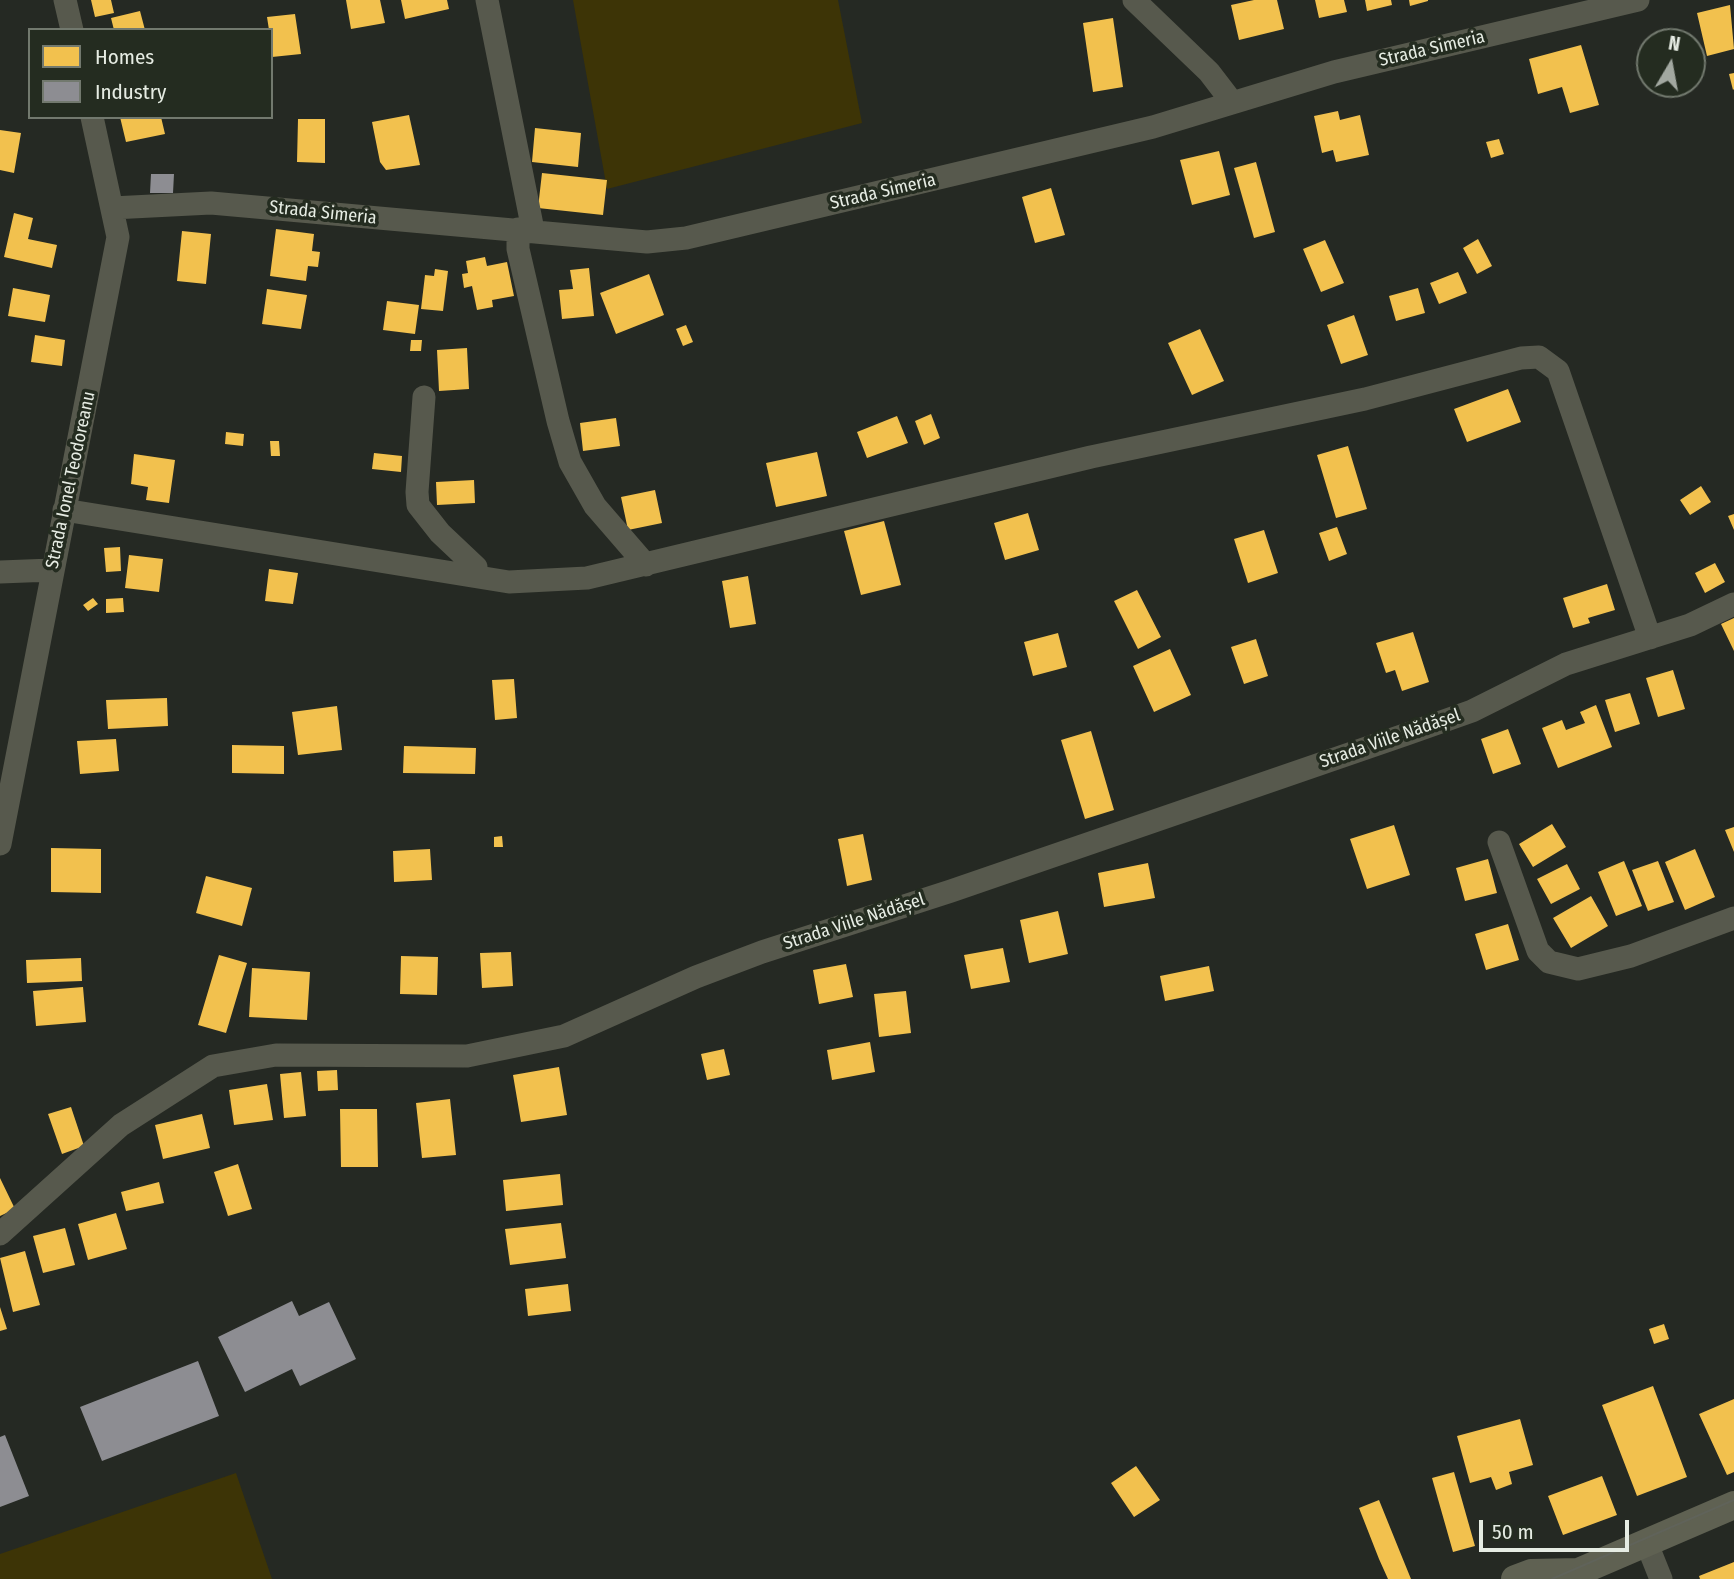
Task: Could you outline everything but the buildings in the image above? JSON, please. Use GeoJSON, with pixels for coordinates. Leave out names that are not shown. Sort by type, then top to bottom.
{"type":"FeatureCollection","features":[{"type":"Feature","properties":{"kind":"main road"},"geometry":{"type":"LineString","coordinates":[[1515,1579],[1531,1573],[1570,1575],[1734,1505]]}},
{"type":"Feature","properties":{"kind":"street"},"geometry":{"type":"LineString","coordinates":[[65,0],[72,28]]}},
{"type":"Feature","properties":{"kind":"street"},"geometry":{"type":"LineString","coordinates":[[487,0],[526,229],[518,249],[558,421],[570,463],[595,506],[646,565]]}},
{"type":"Feature","properties":{"kind":"street"},"geometry":{"type":"LineString","coordinates":[[1134,0],[1209,72],[1232,102]]}},
{"type":"Feature","properties":{"kind":"street","name":"Strada Simeria"},"geometry":{"type":"LineString","coordinates":[[112,208],[211,203],[526,229],[647,242],[687,238],[1153,127],[1335,72],[1638,0]]}},
{"type":"Feature","properties":{"kind":"street","name":"Strada Ionel Teodoreanu"},"geometry":{"type":"LineString","coordinates":[[0,844],[118,237],[92,119]]}},
{"type":"Feature","properties":{"kind":"street"},"geometry":{"type":"LineString","coordinates":[[64,510],[509,582],[587,578],[1091,457],[1366,399],[1511,360],[1539,357],[1558,371],[1650,638]]}},
{"type":"Feature","properties":{"kind":"street"},"geometry":{"type":"LineString","coordinates":[[424,397],[416,492],[418,505],[440,533],[476,567],[476,576]]}},
{"type":"Feature","properties":{"kind":"street"},"geometry":{"type":"LineString","coordinates":[[0,572],[52,570]]}},
{"type":"Feature","properties":{"kind":"street","name":"Strada Viile Nădășel"},"geometry":{"type":"LineString","coordinates":[[0,1234],[121,1125],[213,1066],[276,1055],[467,1056],[564,1036],[696,977],[762,952],[989,878],[1472,711],[1566,664],[1690,625],[1734,604]]}},
{"type":"Feature","properties":{"kind":"street"},"geometry":{"type":"LineString","coordinates":[[1499,842],[1538,951],[1549,962],[1578,969],[1591,966],[1631,956],[1734,918]]}},
{"type":"Feature","properties":{"kind":"street"},"geometry":{"type":"LineString","coordinates":[[1647,1544],[1661,1579]]}},
{"type":"Feature","properties":{"kind":"shaded area"},"geometry":{"type":"Polygon","coordinates":[[[573,0],[838,0],[862,123],[607,189],[573,0]]]}},
{"type":"Feature","properties":{"kind":"shaded area"},"geometry":{"type":"Polygon","coordinates":[[[236,1473],[272,1579],[0,1579],[0,1554],[236,1473]]]}},
{"type":"Feature","properties":{"kind":"tram line"},"geometry":{"type":"LineString","coordinates":[[1552,1579],[1734,1500]]}}]}
